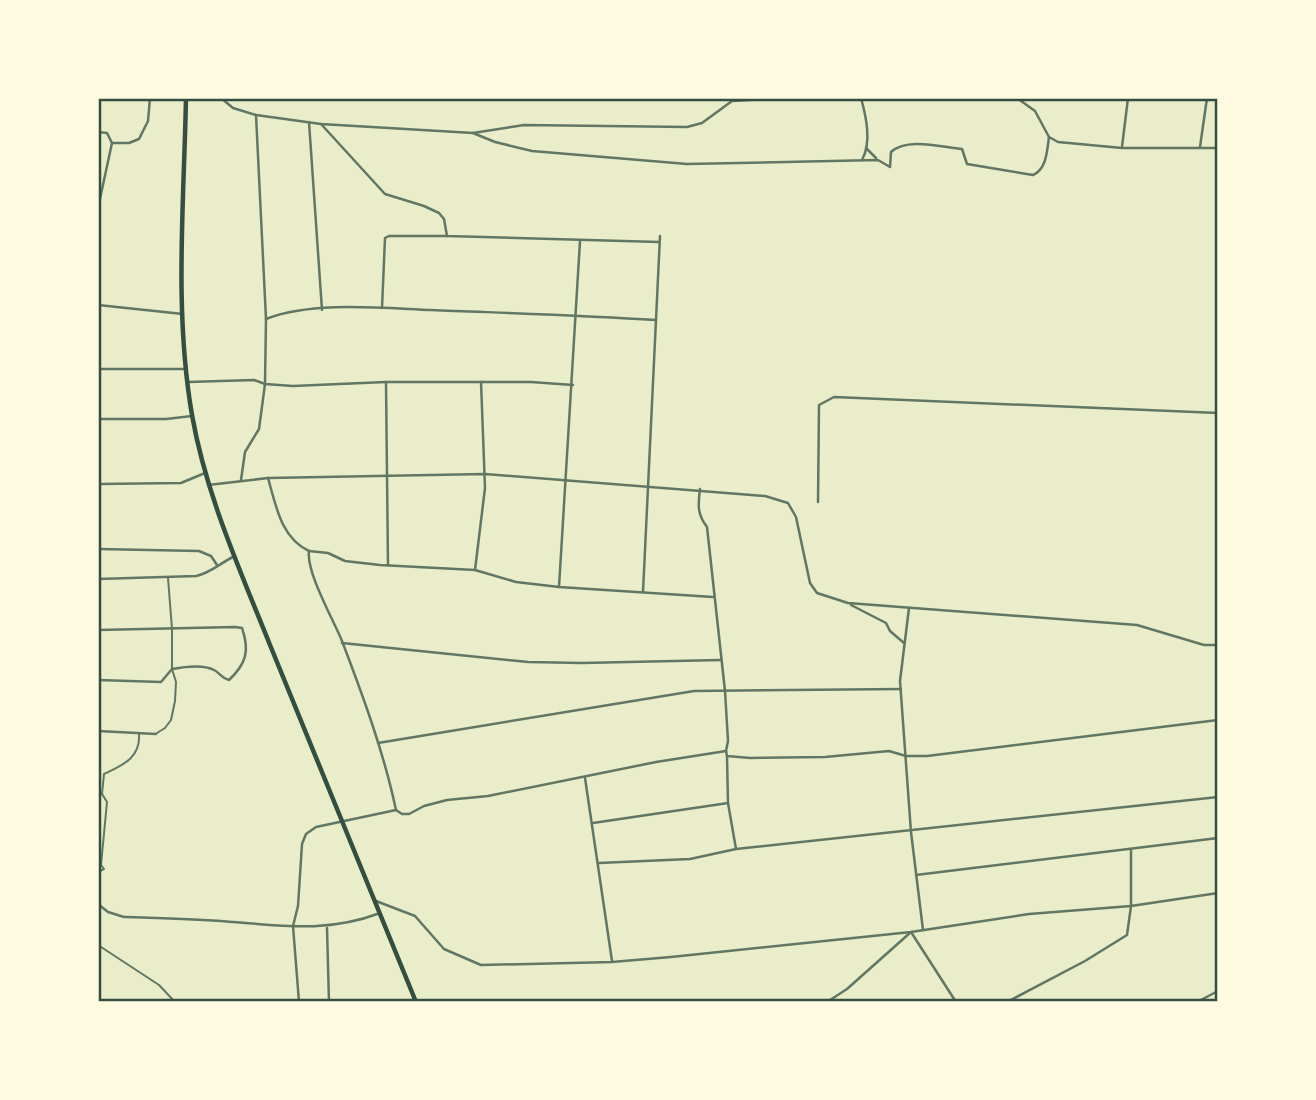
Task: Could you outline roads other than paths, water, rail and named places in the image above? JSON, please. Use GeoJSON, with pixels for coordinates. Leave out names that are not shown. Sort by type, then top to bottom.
{"type":"FeatureCollection","features":[{"type":"Feature","properties":{"kind":"highway"},"geometry":{"type":"LineString","coordinates":[[186,98],[183,314],[187,382],[205,474],[235,556],[416,1002]]}},
{"type":"Feature","properties":{"kind":"street"},"geometry":{"type":"LineString","coordinates":[[112,143],[129,143],[139,139],[148,121],[150,98]]}},
{"type":"Feature","properties":{"kind":"street"},"geometry":{"type":"LineString","coordinates":[[221,98],[233,108],[256,115],[321,124],[473,133],[524,125],[687,127],[702,123],[732,101],[789,98]]}},
{"type":"Feature","properties":{"kind":"street"},"geometry":{"type":"LineString","coordinates":[[861,98],[865,114],[866,148],[861,160]]}},
{"type":"Feature","properties":{"kind":"street"},"geometry":{"type":"LineString","coordinates":[[866,148],[890,167],[891,152],[899,146],[943,146],[962,149],[967,164],[1033,175],[1043,167],[1049,137],[1035,110],[1017,98]]}},
{"type":"Feature","properties":{"kind":"street"},"geometry":{"type":"LineString","coordinates":[[1122,148],[1129,98]]}},
{"type":"Feature","properties":{"kind":"street"},"geometry":{"type":"LineString","coordinates":[[1200,148],[1206,98]]}},
{"type":"Feature","properties":{"kind":"street"},"geometry":{"type":"LineString","coordinates":[[241,480],[245,452],[259,429],[265,384],[266,319],[256,115]]}},
{"type":"Feature","properties":{"kind":"street"},"geometry":{"type":"LineString","coordinates":[[309,122],[322,310]]}},
{"type":"Feature","properties":{"kind":"street"},"geometry":{"type":"LineString","coordinates":[[321,124],[330,137],[385,194],[439,213],[444,219],[447,236]]}},
{"type":"Feature","properties":{"kind":"street"},"geometry":{"type":"LineString","coordinates":[[98,132],[107,134],[112,143],[98,208]]}},
{"type":"Feature","properties":{"kind":"street"},"geometry":{"type":"LineString","coordinates":[[473,133],[495,142],[532,151],[687,164],[878,160]]}},
{"type":"Feature","properties":{"kind":"street"},"geometry":{"type":"LineString","coordinates":[[1049,137],[1070,144],[1122,148],[1218,148]]}},
{"type":"Feature","properties":{"kind":"street"},"geometry":{"type":"LineString","coordinates":[[382,308],[385,238],[389,236],[659,242]]}},
{"type":"Feature","properties":{"kind":"street"},"geometry":{"type":"LineString","coordinates":[[643,592],[660,236]]}},
{"type":"Feature","properties":{"kind":"street"},"geometry":{"type":"LineString","coordinates":[[559,587],[580,241]]}},
{"type":"Feature","properties":{"kind":"street"},"geometry":{"type":"LineString","coordinates":[[98,305],[183,314]]}},
{"type":"Feature","properties":{"kind":"street"},"geometry":{"type":"LineString","coordinates":[[266,319],[282,313],[382,308],[656,320]]}},
{"type":"Feature","properties":{"kind":"street"},"geometry":{"type":"LineString","coordinates":[[98,369],[186,369]]}},
{"type":"Feature","properties":{"kind":"street"},"geometry":{"type":"LineString","coordinates":[[187,382],[254,380],[265,384],[293,386],[481,382],[573,385]]}},
{"type":"Feature","properties":{"kind":"street"},"geometry":{"type":"LineString","coordinates":[[475,570],[485,501],[481,382]]}},
{"type":"Feature","properties":{"kind":"street"},"geometry":{"type":"LineString","coordinates":[[386,383],[388,565]]}},
{"type":"Feature","properties":{"kind":"street"},"geometry":{"type":"LineString","coordinates":[[818,502],[819,405],[834,397],[1218,413]]}},
{"type":"Feature","properties":{"kind":"street"},"geometry":{"type":"LineString","coordinates":[[98,419],[166,419],[192,416]]}},
{"type":"Feature","properties":{"kind":"street"},"geometry":{"type":"LineString","coordinates":[[98,484],[181,483],[205,474]]}},
{"type":"Feature","properties":{"kind":"street"},"geometry":{"type":"LineString","coordinates":[[208,485],[268,478],[485,474],[765,496],[788,503],[796,517],[810,583],[817,593],[848,603],[886,623],[890,631],[905,644]]}},
{"type":"Feature","properties":{"kind":"street"},"geometry":{"type":"LineString","coordinates":[[268,478],[285,532],[298,545],[309,551],[328,553],[345,561],[475,570],[516,582],[559,587],[713,597]]}},
{"type":"Feature","properties":{"kind":"street"},"geometry":{"type":"LineString","coordinates":[[700,489],[698,509],[699,516],[707,527],[725,691],[728,803],[736,849]]}},
{"type":"Feature","properties":{"kind":"street"},"geometry":{"type":"LineString","coordinates":[[98,548],[200,551],[211,556],[218,565]]}},
{"type":"Feature","properties":{"kind":"street"},"geometry":{"type":"LineString","coordinates":[[309,551],[310,567],[342,643],[386,764],[396,810]]}},
{"type":"Feature","properties":{"kind":"street"},"geometry":{"type":"LineString","coordinates":[[98,579],[167,578],[209,573],[235,556]]}},
{"type":"Feature","properties":{"kind":"street"},"geometry":{"type":"LineString","coordinates":[[848,603],[1137,625],[1196,644],[1218,645]]}},
{"type":"Feature","properties":{"kind":"street"},"geometry":{"type":"LineString","coordinates":[[908,608],[901,689],[911,832],[923,930]]}},
{"type":"Feature","properties":{"kind":"street"},"geometry":{"type":"LineString","coordinates":[[98,630],[235,627],[242,628],[247,641],[246,657],[240,670],[229,680],[222,678],[216,670],[203,667],[172,669],[161,682],[98,680]]}},
{"type":"Feature","properties":{"kind":"street"},"geometry":{"type":"LineString","coordinates":[[342,643],[528,662],[721,660]]}},
{"type":"Feature","properties":{"kind":"street"},"geometry":{"type":"LineString","coordinates":[[378,743],[694,691],[901,689]]}},
{"type":"Feature","properties":{"kind":"street"},"geometry":{"type":"LineString","coordinates":[[726,756],[825,757],[889,751],[906,756],[928,756],[1218,720]]}},
{"type":"Feature","properties":{"kind":"street"},"geometry":{"type":"LineString","coordinates":[[98,731],[156,734]]}},
{"type":"Feature","properties":{"kind":"street"},"geometry":{"type":"LineString","coordinates":[[299,1002],[293,926],[298,906],[302,844],[306,834],[316,827],[396,810],[406,815],[424,806],[447,800],[488,796],[656,762],[726,751]]}},
{"type":"Feature","properties":{"kind":"street"},"geometry":{"type":"LineString","coordinates":[[585,778],[612,962]]}},
{"type":"Feature","properties":{"kind":"street"},"geometry":{"type":"LineString","coordinates":[[599,863],[690,859],[736,849],[1218,797]]}},
{"type":"Feature","properties":{"kind":"street"},"geometry":{"type":"LineString","coordinates":[[592,823],[728,803]]}},
{"type":"Feature","properties":{"kind":"street"},"geometry":{"type":"LineString","coordinates":[[916,876],[1218,838]]}},
{"type":"Feature","properties":{"kind":"street"},"geometry":{"type":"LineString","coordinates":[[1007,1002],[1085,961],[1127,935],[1131,905],[1131,850]]}},
{"type":"Feature","properties":{"kind":"street"},"geometry":{"type":"LineString","coordinates":[[376,901],[415,916],[444,949],[481,965],[612,962],[911,932],[1029,914],[1131,905],[1218,893]]}},
{"type":"Feature","properties":{"kind":"street"},"geometry":{"type":"LineString","coordinates":[[98,904],[108,912],[124,917],[293,926],[327,927],[354,923],[380,913]]}},
{"type":"Feature","properties":{"kind":"street"},"geometry":{"type":"LineString","coordinates":[[327,927],[329,1002]]}},
{"type":"Feature","properties":{"kind":"street"},"geometry":{"type":"LineString","coordinates":[[827,1002],[846,989],[911,932]]}},
{"type":"Feature","properties":{"kind":"street"},"geometry":{"type":"LineString","coordinates":[[911,932],[956,1002]]}},
{"type":"Feature","properties":{"kind":"street"},"geometry":{"type":"LineString","coordinates":[[1197,1002],[1218,990]]}},
{"type":"Feature","properties":{"kind":"lane"},"geometry":{"type":"LineString","coordinates":[[156,734],[171,720],[176,682],[172,669],[172,629],[167,578]]}},
{"type":"Feature","properties":{"kind":"lane"},"geometry":{"type":"LineString","coordinates":[[98,872],[104,869],[101,865],[107,802],[100,793],[104,774],[130,761],[137,747],[139,733]]}},
{"type":"Feature","properties":{"kind":"lane"},"geometry":{"type":"LineString","coordinates":[[98,945],[159,985],[175,1002]]}}]}
